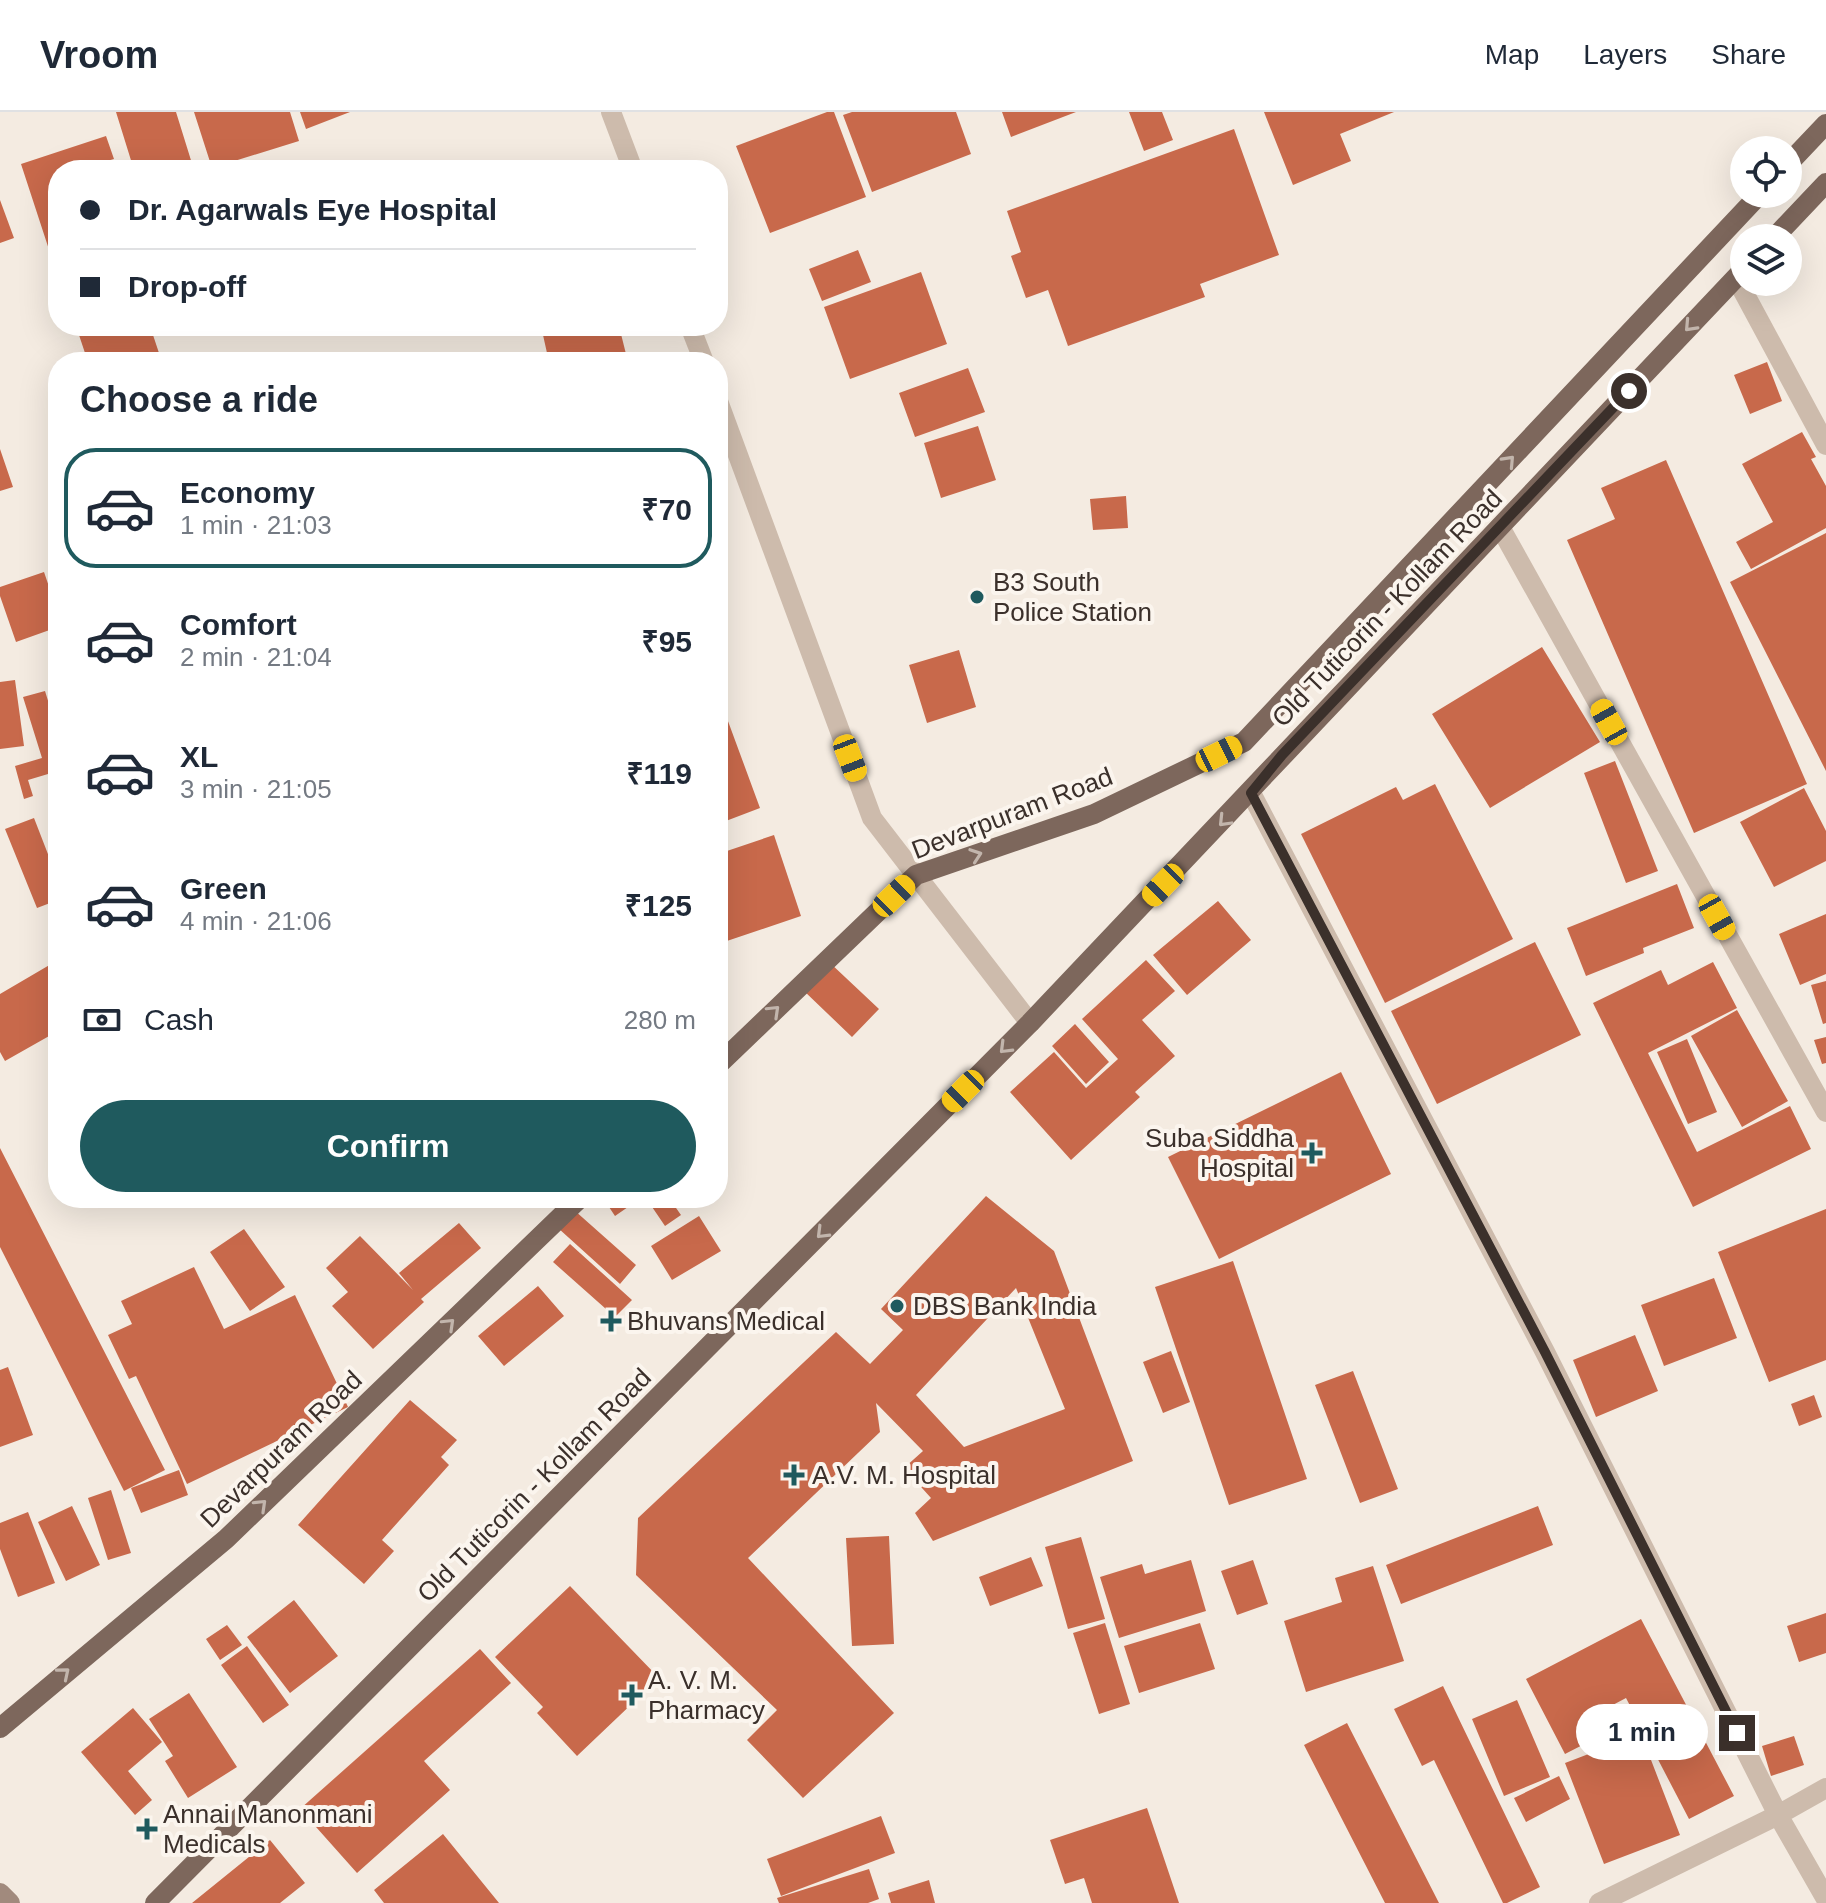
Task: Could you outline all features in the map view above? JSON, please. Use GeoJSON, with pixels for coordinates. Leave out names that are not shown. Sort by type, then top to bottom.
{"type":"FeatureCollection","features":[{"type":"Feature","properties":{"kind":"main road"},"geometry":{"type":"LineString","coordinates":[[1802,149],[1826,124]]}},
{"type":"Feature","properties":{"kind":"main road"},"geometry":{"type":"LineString","coordinates":[[1787,224],[1826,183]]}},
{"type":"Feature","properties":{"kind":"main road","name":"Devarpuram Road"},"geometry":{"type":"LineString","coordinates":[[728,1055],[916,875],[1094,814],[1244,742],[1747,208]]}},
{"type":"Feature","properties":{"kind":"main road","name":"Old Tuticorin - Kollam Road"},"geometry":{"type":"LineString","coordinates":[[155,1903],[1030,1023],[1730,284]]}},
{"type":"Feature","properties":{"kind":"main road","name":"Devarpuram Road"},"geometry":{"type":"LineString","coordinates":[[1,1725],[226,1539],[570,1208]]}},
{"type":"Feature","properties":{"kind":"main road"},"geometry":{"type":"LineString","coordinates":[[0,1893],[10,1903]]}},
{"type":"Feature","properties":{"kind":"street"},"geometry":{"type":"LineString","coordinates":[[611,112],[629,160]]}},
{"type":"Feature","properties":{"kind":"street"},"geometry":{"type":"LineString","coordinates":[[1752,296],[1826,445]]}},
{"type":"Feature","properties":{"kind":"street"},"geometry":{"type":"LineString","coordinates":[[728,428],[872,818],[1030,1023]]}},
{"type":"Feature","properties":{"kind":"street"},"geometry":{"type":"LineString","coordinates":[[1500,527],[1826,1112]]}},
{"type":"Feature","properties":{"kind":"street"},"geometry":{"type":"LineString","coordinates":[[1251,793],[1545,1352],[1778,1815],[1826,1899]]}},
{"type":"Feature","properties":{"kind":"street"},"geometry":{"type":"LineString","coordinates":[[1599,1903],[1826,1788]]}},
{"type":"Feature","properties":{"kind":"building"},"geometry":{"type":"Polygon","coordinates":[[[116,112],[176,112],[191,160],[131,160],[116,112]]]}},
{"type":"Feature","properties":{"kind":"building"},"geometry":{"type":"Polygon","coordinates":[[[194,112],[290,112],[299,141],[238,160],[209,160],[194,112]]]}},
{"type":"Feature","properties":{"kind":"building"},"geometry":{"type":"Polygon","coordinates":[[[300,112],[350,112],[306,129],[300,112]]]}},
{"type":"Feature","properties":{"kind":"building"},"geometry":{"type":"Polygon","coordinates":[[[834,112],[866,197],[770,233],[736,146],[834,112]]]}},
{"type":"Feature","properties":{"kind":"building"},"geometry":{"type":"Polygon","coordinates":[[[852,112],[956,112],[971,154],[872,192],[843,115],[852,112]]]}},
{"type":"Feature","properties":{"kind":"building"},"geometry":{"type":"Polygon","coordinates":[[[1002,112],[1076,112],[1011,137],[1002,112]]]}},
{"type":"Feature","properties":{"kind":"building"},"geometry":{"type":"Polygon","coordinates":[[[1129,112],[1162,112],[1173,140],[1144,151],[1129,112]]]}},
{"type":"Feature","properties":{"kind":"building"},"geometry":{"type":"Polygon","coordinates":[[[1264,112],[1394,112],[1340,134],[1351,161],[1293,185],[1264,112]]]}},
{"type":"Feature","properties":{"kind":"building"},"geometry":{"type":"Polygon","coordinates":[[[1234,129],[1279,255],[1200,284],[1205,297],[1068,346],[1048,290],[1026,298],[1011,256],[1021,252],[1007,211],[1234,129]]]}},
{"type":"Feature","properties":{"kind":"building"},"geometry":{"type":"Polygon","coordinates":[[[106,136],[114,159],[48,160],[48,246],[21,164],[106,136]]]}},
{"type":"Feature","properties":{"kind":"building"},"geometry":{"type":"Polygon","coordinates":[[[0,200],[14,238],[0,243],[0,200]]]}},
{"type":"Feature","properties":{"kind":"building"},"geometry":{"type":"Polygon","coordinates":[[[858,250],[871,282],[822,301],[809,269],[858,250]]]}},
{"type":"Feature","properties":{"kind":"building"},"geometry":{"type":"Polygon","coordinates":[[[921,272],[947,344],[850,379],[824,307],[921,272]]]}},
{"type":"Feature","properties":{"kind":"building"},"geometry":{"type":"Polygon","coordinates":[[[79,336],[153,336],[159,352],[85,352],[79,336]]]}},
{"type":"Feature","properties":{"kind":"building"},"geometry":{"type":"Polygon","coordinates":[[[543,336],[622,336],[626,352],[547,352],[543,336]]]}},
{"type":"Feature","properties":{"kind":"building"},"geometry":{"type":"Polygon","coordinates":[[[1767,362],[1782,401],[1750,414],[1734,375],[1767,362]]]}},
{"type":"Feature","properties":{"kind":"building"},"geometry":{"type":"Polygon","coordinates":[[[968,368],[985,412],[915,437],[899,393],[968,368]]]}},
{"type":"Feature","properties":{"kind":"building"},"geometry":{"type":"Polygon","coordinates":[[[978,426],[996,480],[941,498],[924,443],[978,426]]]}},
{"type":"Feature","properties":{"kind":"building"},"geometry":{"type":"Polygon","coordinates":[[[1802,432],[1816,457],[1811,459],[1826,486],[1826,528],[1751,569],[1736,542],[1773,522],[1742,464],[1802,432]]]}},
{"type":"Feature","properties":{"kind":"building"},"geometry":{"type":"Polygon","coordinates":[[[0,449],[13,487],[0,491],[0,449]]]}},
{"type":"Feature","properties":{"kind":"building"},"geometry":{"type":"Polygon","coordinates":[[[1666,460],[1807,784],[1694,833],[1567,540],[1615,519],[1601,488],[1666,460]]]}},
{"type":"Feature","properties":{"kind":"building"},"geometry":{"type":"Polygon","coordinates":[[[1126,496],[1128,528],[1093,530],[1090,499],[1126,496]]]}},
{"type":"Feature","properties":{"kind":"building"},"geometry":{"type":"Polygon","coordinates":[[[1826,533],[1826,771],[1730,582],[1826,533]]]}},
{"type":"Feature","properties":{"kind":"building"},"geometry":{"type":"Polygon","coordinates":[[[44,572],[48,584],[48,631],[16,642],[0,596],[0,587],[44,572]]]}},
{"type":"Feature","properties":{"kind":"building"},"geometry":{"type":"Polygon","coordinates":[[[1542,647],[1600,742],[1490,808],[1432,714],[1542,647]]]}},
{"type":"Feature","properties":{"kind":"building"},"geometry":{"type":"Polygon","coordinates":[[[959,650],[976,707],[927,723],[909,665],[959,650]]]}},
{"type":"Feature","properties":{"kind":"building"},"geometry":{"type":"Polygon","coordinates":[[[15,680],[24,746],[0,749],[0,682],[15,680]]]}},
{"type":"Feature","properties":{"kind":"building"},"geometry":{"type":"Polygon","coordinates":[[[45,691],[48,701],[48,774],[28,780],[33,796],[24,799],[15,766],[42,758],[23,697],[45,691]]]}},
{"type":"Feature","properties":{"kind":"building"},"geometry":{"type":"Polygon","coordinates":[[[728,721],[760,808],[728,820],[728,721]]]}},
{"type":"Feature","properties":{"kind":"building"},"geometry":{"type":"Polygon","coordinates":[[[1615,761],[1658,871],[1626,883],[1584,773],[1615,761]]]}},
{"type":"Feature","properties":{"kind":"building"},"geometry":{"type":"Polygon","coordinates":[[[1435,784],[1513,939],[1385,1003],[1301,834],[1396,787],[1403,800],[1435,784]]]}},
{"type":"Feature","properties":{"kind":"building"},"geometry":{"type":"Polygon","coordinates":[[[1804,788],[1826,831],[1826,861],[1774,887],[1740,822],[1804,788]]]}},
{"type":"Feature","properties":{"kind":"building"},"geometry":{"type":"Polygon","coordinates":[[[34,818],[48,854],[48,904],[37,908],[5,829],[34,818]]]}},
{"type":"Feature","properties":{"kind":"building"},"geometry":{"type":"Polygon","coordinates":[[[774,835],[801,916],[728,941],[728,851],[774,835]]]}},
{"type":"Feature","properties":{"kind":"building"},"geometry":{"type":"Polygon","coordinates":[[[1677,884],[1694,928],[1643,948],[1644,953],[1586,976],[1567,928],[1677,884]]]}},
{"type":"Feature","properties":{"kind":"building"},"geometry":{"type":"Polygon","coordinates":[[[1218,901],[1251,940],[1187,995],[1153,955],[1218,901]]]}},
{"type":"Feature","properties":{"kind":"building"},"geometry":{"type":"Polygon","coordinates":[[[1826,914],[1826,974],[1800,985],[1779,934],[1826,914]]]}},
{"type":"Feature","properties":{"kind":"building"},"geometry":{"type":"Polygon","coordinates":[[[1535,942],[1581,1035],[1437,1104],[1391,1011],[1535,942]]]}},
{"type":"Feature","properties":{"kind":"building"},"geometry":{"type":"Polygon","coordinates":[[[1146,960],[1175,991],[1142,1020],[1175,1056],[1135,1092],[1140,1097],[1071,1160],[1010,1092],[1054,1052],[1086,1088],[1118,1059],[1082,1019],[1146,960]]]}},
{"type":"Feature","properties":{"kind":"building"},"geometry":{"type":"Polygon","coordinates":[[[829,962],[879,1009],[852,1037],[803,990],[829,962]]]}},
{"type":"Feature","properties":{"kind":"building"},"geometry":{"type":"Polygon","coordinates":[[[1713,962],[1737,1008],[1648,1053],[1697,1152],[1790,1106],[1811,1149],[1693,1207],[1593,1003],[1661,970],[1668,985],[1713,962]]]}},
{"type":"Feature","properties":{"kind":"building"},"geometry":{"type":"Polygon","coordinates":[[[48,966],[48,1037],[5,1061],[0,1052],[0,994],[48,966]]]}},
{"type":"Feature","properties":{"kind":"building"},"geometry":{"type":"Polygon","coordinates":[[[1826,981],[1826,1023],[1823,1024],[1811,985],[1826,981]]]}},
{"type":"Feature","properties":{"kind":"building"},"geometry":{"type":"Polygon","coordinates":[[[1737,1010],[1788,1101],[1742,1127],[1691,1036],[1737,1010]]]}},
{"type":"Feature","properties":{"kind":"building"},"geometry":{"type":"Polygon","coordinates":[[[1075,1024],[1109,1062],[1086,1084],[1052,1046],[1075,1024]]]}},
{"type":"Feature","properties":{"kind":"building"},"geometry":{"type":"Polygon","coordinates":[[[1826,1037],[1826,1063],[1822,1064],[1814,1040],[1826,1037]]]}},
{"type":"Feature","properties":{"kind":"building"},"geometry":{"type":"Polygon","coordinates":[[[1687,1039],[1717,1112],[1688,1124],[1657,1052],[1687,1039]]]}},
{"type":"Feature","properties":{"kind":"building"},"geometry":{"type":"Polygon","coordinates":[[[1341,1072],[1391,1174],[1219,1259],[1168,1157],[1341,1072]]]}},
{"type":"Feature","properties":{"kind":"building"},"geometry":{"type":"Polygon","coordinates":[[[0,1148],[165,1470],[124,1491],[0,1247],[0,1148]]]}},
{"type":"Feature","properties":{"kind":"building"},"geometry":{"type":"Polygon","coordinates":[[[986,1196],[1054,1251],[1133,1461],[933,1541],[915,1513],[931,1498],[904,1468],[923,1451],[876,1403],[880,1432],[748,1558],[894,1713],[803,1798],[747,1740],[777,1710],[636,1575],[638,1518],[836,1332],[870,1364],[903,1330],[881,1309],[986,1196]],[[1016,1288],[916,1395],[964,1447],[1065,1409],[1016,1288]]]}},
{"type":"Feature","properties":{"kind":"building"},"geometry":{"type":"Polygon","coordinates":[[[610,1208],[627,1208],[615,1216],[610,1208]]]}},
{"type":"Feature","properties":{"kind":"building"},"geometry":{"type":"Polygon","coordinates":[[[653,1208],[676,1208],[681,1215],[665,1226],[653,1208]]]}},
{"type":"Feature","properties":{"kind":"building"},"geometry":{"type":"Polygon","coordinates":[[[1826,1209],[1826,1360],[1769,1382],[1718,1252],[1826,1209]]]}},
{"type":"Feature","properties":{"kind":"building"},"geometry":{"type":"Polygon","coordinates":[[[574,1210],[636,1265],[620,1284],[558,1228],[574,1210]]]}},
{"type":"Feature","properties":{"kind":"building"},"geometry":{"type":"Polygon","coordinates":[[[699,1216],[721,1251],[672,1280],[651,1246],[699,1216]]]}},
{"type":"Feature","properties":{"kind":"building"},"geometry":{"type":"Polygon","coordinates":[[[459,1223],[481,1248],[421,1299],[424,1302],[373,1349],[332,1306],[348,1292],[326,1268],[360,1236],[413,1290],[399,1273],[459,1223]]]}},
{"type":"Feature","properties":{"kind":"building"},"geometry":{"type":"Polygon","coordinates":[[[244,1229],[285,1287],[250,1311],[210,1252],[244,1229]]]}},
{"type":"Feature","properties":{"kind":"building"},"geometry":{"type":"Polygon","coordinates":[[[570,1244],[632,1300],[615,1317],[553,1262],[570,1244]]]}},
{"type":"Feature","properties":{"kind":"building"},"geometry":{"type":"Polygon","coordinates":[[[1233,1261],[1307,1479],[1229,1505],[1155,1287],[1233,1261]]]}},
{"type":"Feature","properties":{"kind":"building"},"geometry":{"type":"Polygon","coordinates":[[[194,1267],[224,1329],[295,1295],[348,1407],[187,1484],[136,1376],[129,1379],[108,1335],[132,1324],[121,1301],[194,1267]]]}},
{"type":"Feature","properties":{"kind":"building"},"geometry":{"type":"Polygon","coordinates":[[[1714,1278],[1737,1338],[1664,1366],[1641,1305],[1714,1278]]]}},
{"type":"Feature","properties":{"kind":"building"},"geometry":{"type":"Polygon","coordinates":[[[538,1286],[564,1316],[504,1366],[478,1336],[538,1286]]]}},
{"type":"Feature","properties":{"kind":"building"},"geometry":{"type":"Polygon","coordinates":[[[1635,1335],[1658,1391],[1596,1417],[1573,1360],[1635,1335]]]}},
{"type":"Feature","properties":{"kind":"building"},"geometry":{"type":"Polygon","coordinates":[[[1171,1351],[1190,1402],[1163,1413],[1143,1362],[1171,1351]]]}},
{"type":"Feature","properties":{"kind":"building"},"geometry":{"type":"Polygon","coordinates":[[[8,1367],[33,1435],[0,1447],[0,1370],[8,1367]]]}},
{"type":"Feature","properties":{"kind":"building"},"geometry":{"type":"Polygon","coordinates":[[[1353,1371],[1398,1489],[1360,1503],[1315,1385],[1353,1371]]]}},
{"type":"Feature","properties":{"kind":"building"},"geometry":{"type":"Polygon","coordinates":[[[1814,1395],[1822,1417],[1799,1426],[1791,1404],[1814,1395]]]}},
{"type":"Feature","properties":{"kind":"building"},"geometry":{"type":"Polygon","coordinates":[[[410,1400],[457,1440],[441,1457],[449,1465],[382,1540],[394,1551],[364,1584],[298,1525],[410,1400]]]}},
{"type":"Feature","properties":{"kind":"building"},"geometry":{"type":"Polygon","coordinates":[[[179,1470],[188,1495],[141,1513],[131,1488],[179,1470]]]}},
{"type":"Feature","properties":{"kind":"building"},"geometry":{"type":"Polygon","coordinates":[[[111,1490],[131,1553],[108,1560],[88,1498],[111,1490]]]}},
{"type":"Feature","properties":{"kind":"building"},"geometry":{"type":"Polygon","coordinates":[[[72,1506],[100,1565],[66,1581],[38,1522],[72,1506]]]}},
{"type":"Feature","properties":{"kind":"building"},"geometry":{"type":"Polygon","coordinates":[[[1538,1506],[1553,1545],[1401,1604],[1386,1565],[1538,1506]]]}},
{"type":"Feature","properties":{"kind":"building"},"geometry":{"type":"Polygon","coordinates":[[[28,1512],[55,1583],[18,1597],[0,1549],[0,1523],[28,1512]]]}},
{"type":"Feature","properties":{"kind":"building"},"geometry":{"type":"Polygon","coordinates":[[[889,1536],[894,1644],[852,1646],[846,1538],[889,1536]]]}},
{"type":"Feature","properties":{"kind":"building"},"geometry":{"type":"Polygon","coordinates":[[[1081,1537],[1105,1619],[1068,1629],[1045,1547],[1081,1537]]]}},
{"type":"Feature","properties":{"kind":"building"},"geometry":{"type":"Polygon","coordinates":[[[1031,1557],[1043,1586],[990,1606],[979,1577],[1031,1557]]]}},
{"type":"Feature","properties":{"kind":"building"},"geometry":{"type":"Polygon","coordinates":[[[1191,1560],[1206,1611],[1119,1638],[1100,1577],[1142,1564],[1145,1574],[1191,1560]]]}},
{"type":"Feature","properties":{"kind":"building"},"geometry":{"type":"Polygon","coordinates":[[[1253,1560],[1268,1604],[1237,1615],[1221,1571],[1253,1560]]]}},
{"type":"Feature","properties":{"kind":"building"},"geometry":{"type":"Polygon","coordinates":[[[1373,1566],[1404,1661],[1306,1692],[1284,1621],[1342,1602],[1335,1578],[1373,1566]]]}},
{"type":"Feature","properties":{"kind":"building"},"geometry":{"type":"Polygon","coordinates":[[[570,1586],[659,1678],[577,1756],[537,1713],[543,1707],[495,1657],[570,1586]]]}},
{"type":"Feature","properties":{"kind":"building"},"geometry":{"type":"Polygon","coordinates":[[[294,1600],[338,1656],[290,1693],[247,1637],[294,1600]]]}},
{"type":"Feature","properties":{"kind":"building"},"geometry":{"type":"Polygon","coordinates":[[[1826,1613],[1826,1653],[1799,1662],[1787,1626],[1826,1613]]]}},
{"type":"Feature","properties":{"kind":"building"},"geometry":{"type":"Polygon","coordinates":[[[1641,1619],[1734,1796],[1689,1819],[1626,1698],[1592,1716],[1602,1735],[1565,1754],[1526,1679],[1641,1619]]]}},
{"type":"Feature","properties":{"kind":"building"},"geometry":{"type":"Polygon","coordinates":[[[1105,1623],[1130,1704],[1099,1714],[1073,1633],[1105,1623]]]}},
{"type":"Feature","properties":{"kind":"building"},"geometry":{"type":"Polygon","coordinates":[[[1200,1623],[1215,1669],[1139,1693],[1124,1646],[1200,1623]]]}},
{"type":"Feature","properties":{"kind":"building"},"geometry":{"type":"Polygon","coordinates":[[[227,1625],[242,1645],[220,1660],[206,1639],[227,1625]]]}},
{"type":"Feature","properties":{"kind":"building"},"geometry":{"type":"Polygon","coordinates":[[[247,1646],[289,1705],[263,1723],[221,1665],[247,1646]]]}},
{"type":"Feature","properties":{"kind":"building"},"geometry":{"type":"Polygon","coordinates":[[[480,1649],[511,1683],[424,1761],[450,1790],[357,1873],[300,1809],[480,1649]]]}},
{"type":"Feature","properties":{"kind":"building"},"geometry":{"type":"Polygon","coordinates":[[[1443,1686],[1540,1887],[1507,1903],[1503,1903],[1434,1760],[1422,1766],[1394,1709],[1443,1686]]]}},
{"type":"Feature","properties":{"kind":"building"},"geometry":{"type":"Polygon","coordinates":[[[189,1693],[237,1767],[188,1798],[165,1761],[173,1756],[149,1719],[189,1693]]]}},
{"type":"Feature","properties":{"kind":"building"},"geometry":{"type":"Polygon","coordinates":[[[1517,1700],[1550,1777],[1504,1796],[1472,1719],[1517,1700]]]}},
{"type":"Feature","properties":{"kind":"building"},"geometry":{"type":"Polygon","coordinates":[[[133,1708],[162,1742],[128,1771],[152,1800],[135,1815],[81,1752],[133,1708]]]}},
{"type":"Feature","properties":{"kind":"building"},"geometry":{"type":"Polygon","coordinates":[[[1347,1723],[1439,1903],[1385,1903],[1304,1745],[1347,1723]]]}},
{"type":"Feature","properties":{"kind":"building"},"geometry":{"type":"Polygon","coordinates":[[[1641,1734],[1680,1835],[1604,1864],[1565,1763],[1641,1734]]]}},
{"type":"Feature","properties":{"kind":"building"},"geometry":{"type":"Polygon","coordinates":[[[1794,1736],[1804,1765],[1771,1776],[1762,1746],[1794,1736]]]}},
{"type":"Feature","properties":{"kind":"building"},"geometry":{"type":"Polygon","coordinates":[[[1559,1776],[1570,1799],[1526,1822],[1514,1798],[1559,1776]]]}},
{"type":"Feature","properties":{"kind":"building"},"geometry":{"type":"Polygon","coordinates":[[[1147,1808],[1179,1903],[1092,1903],[1084,1878],[1065,1884],[1050,1840],[1147,1808]]]}},
{"type":"Feature","properties":{"kind":"building"},"geometry":{"type":"Polygon","coordinates":[[[881,1816],[895,1853],[781,1896],[767,1859],[881,1816]]]}},
{"type":"Feature","properties":{"kind":"building"},"geometry":{"type":"Polygon","coordinates":[[[443,1834],[499,1903],[384,1903],[374,1890],[443,1834]]]}},
{"type":"Feature","properties":{"kind":"building"},"geometry":{"type":"Polygon","coordinates":[[[270,1840],[305,1883],[280,1903],[192,1903],[270,1840]]]}},
{"type":"Feature","properties":{"kind":"building"},"geometry":{"type":"Polygon","coordinates":[[[869,1869],[879,1899],[868,1903],[779,1903],[777,1898],[869,1869]]]}},
{"type":"Feature","properties":{"kind":"building"},"geometry":{"type":"Polygon","coordinates":[[[929,1880],[935,1903],[891,1903],[888,1893],[929,1880]]]}},
{"type":"Feature","properties":{"kind":"place","name":"B3 South Police Station"},"geometry":{"type":"Point","coordinates":[977,597]}},
{"type":"Feature","properties":{"kind":"place","name":"Suba Siddha Hospital"},"geometry":{"type":"Point","coordinates":[1312,1153]}},
{"type":"Feature","properties":{"kind":"place","name":"DBS Bank India"},"geometry":{"type":"Point","coordinates":[897,1306]}},
{"type":"Feature","properties":{"kind":"place","name":"Bhuvans Medical"},"geometry":{"type":"Point","coordinates":[611,1321]}},
{"type":"Feature","properties":{"kind":"place","name":"A.V. M. Hospital"},"geometry":{"type":"Point","coordinates":[794,1475]}},
{"type":"Feature","properties":{"kind":"place","name":"A. V. M. Pharmacy"},"geometry":{"type":"Point","coordinates":[632,1695]}},
{"type":"Feature","properties":{"kind":"place","name":"Annai Manonmani Medicals"},"geometry":{"type":"Point","coordinates":[147,1829]}},
{"type":"Feature","properties":{"kind":"route"},"geometry":{"type":"LineString","coordinates":[[1629,391],[1282,755],[1251,793],[1545,1352],[1737,1733]]}}]}
